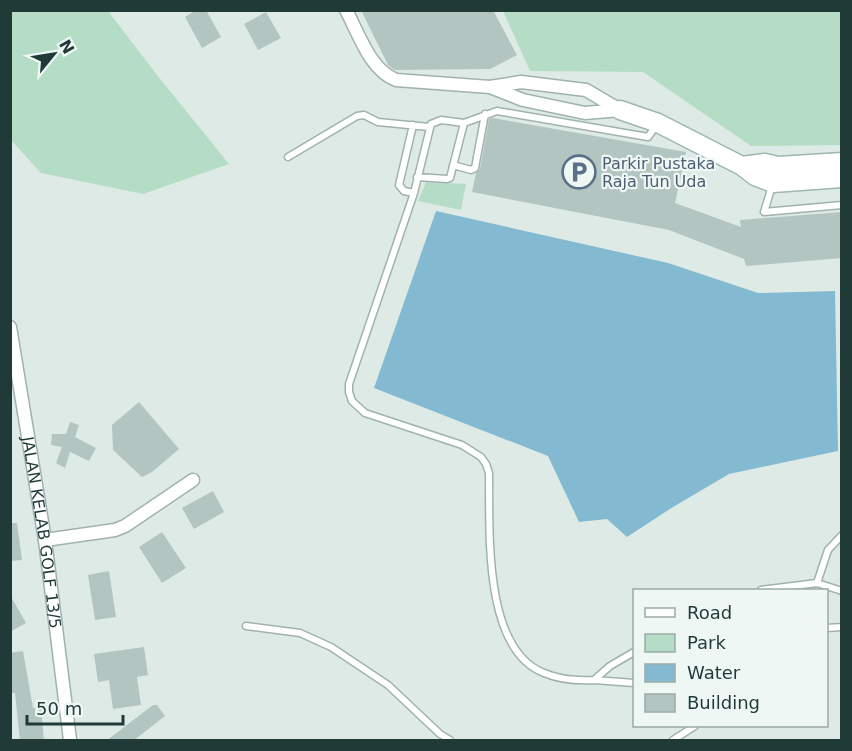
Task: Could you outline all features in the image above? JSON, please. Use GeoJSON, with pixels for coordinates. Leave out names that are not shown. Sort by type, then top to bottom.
{"type":"FeatureCollection","features":[{"type":"Feature","properties":{"kind":"street"},"geometry":{"type":"LineString","coordinates":[[346,10],[374,63],[386,76],[396,80],[490,87],[521,82],[586,90],[620,110],[650,135],[742,166],[755,176],[773,183],[842,178]]}},
{"type":"Feature","properties":{"kind":"street"},"geometry":{"type":"LineString","coordinates":[[490,87],[523,100],[585,113],[620,110]]}},
{"type":"Feature","properties":{"kind":"street"},"geometry":{"type":"LineString","coordinates":[[742,166],[765,163],[778,166],[842,162]]}},
{"type":"Feature","properties":{"kind":"street","name":"JALAN KELAB GOLF 13/5"},"geometry":{"type":"LineString","coordinates":[[10,327],[45,540],[70,741]]}},
{"type":"Feature","properties":{"kind":"street"},"geometry":{"type":"LineString","coordinates":[[45,540],[115,530],[125,526],[193,480]]}},
{"type":"Feature","properties":{"kind":"lane"},"geometry":{"type":"LineString","coordinates":[[633,683],[573,681],[543,673],[528,662],[515,648],[495,601],[491,559],[489,473],[486,464],[481,457],[462,445],[364,413],[352,401],[348,392],[414,193],[429,127],[434,122],[441,120],[464,123],[497,111],[650,135]]}},
{"type":"Feature","properties":{"kind":"lane"},"geometry":{"type":"LineString","coordinates":[[453,165],[471,170],[475,168],[485,114]]}},
{"type":"Feature","properties":{"kind":"lane"},"geometry":{"type":"LineString","coordinates":[[288,157],[357,116],[364,115],[378,122],[429,127]]}},
{"type":"Feature","properties":{"kind":"lane"},"geometry":{"type":"LineString","coordinates":[[417,177],[450,178],[464,123]]}},
{"type":"Feature","properties":{"kind":"lane"},"geometry":{"type":"LineString","coordinates":[[413,125],[399,185],[404,191],[414,193]]}},
{"type":"Feature","properties":{"kind":"lane"},"geometry":{"type":"LineString","coordinates":[[773,183],[764,215],[842,205]]}},
{"type":"Feature","properties":{"kind":"lane"},"geometry":{"type":"LineString","coordinates":[[817,583],[828,550],[842,535]]}},
{"type":"Feature","properties":{"kind":"lane"},"geometry":{"type":"LineString","coordinates":[[775,589],[817,583],[842,591]]}},
{"type":"Feature","properties":{"kind":"lane"},"geometry":{"type":"LineString","coordinates":[[246,626],[300,633],[331,647],[388,685],[450,741]]}},
{"type":"Feature","properties":{"kind":"lane"},"geometry":{"type":"LineString","coordinates":[[594,681],[610,666],[633,653]]}},
{"type":"Feature","properties":{"kind":"lane"},"geometry":{"type":"LineString","coordinates":[[673,741],[694,727]]}},
{"type":"Feature","properties":{"kind":"green space"},"geometry":{"type":"Polygon","coordinates":[[[11,10],[108,11],[229,164],[143,194],[41,173],[11,140],[11,10]]]}},
{"type":"Feature","properties":{"kind":"green space"},"geometry":{"type":"Polygon","coordinates":[[[503,11],[841,11],[841,145],[751,146],[643,72],[530,71],[503,11]]]}},
{"type":"Feature","properties":{"kind":"green space"},"geometry":{"type":"Polygon","coordinates":[[[426,182],[466,184],[461,210],[418,201],[426,182]]]}},
{"type":"Feature","properties":{"kind":"water"},"geometry":{"type":"Polygon","coordinates":[[[436,211],[668,263],[758,293],[835,291],[838,451],[729,474],[627,537],[607,519],[579,522],[548,456],[374,388],[436,211]]]}},
{"type":"Feature","properties":{"kind":"building"},"geometry":{"type":"Polygon","coordinates":[[[196,10],[206,10],[221,37],[202,48],[185,17],[196,10]]]}},
{"type":"Feature","properties":{"kind":"building"},"geometry":{"type":"Polygon","coordinates":[[[361,10],[493,10],[517,55],[490,69],[394,70],[388,65],[361,10]]]}},
{"type":"Feature","properties":{"kind":"building"},"geometry":{"type":"Polygon","coordinates":[[[266,12],[281,38],[258,50],[244,24],[266,12]]]}},
{"type":"Feature","properties":{"kind":"building","name":"Parkir Pustaka Raja Tun Uda"},"geometry":{"type":"Polygon","coordinates":[[[489,119],[686,152],[675,203],[741,227],[740,220],[842,212],[842,258],[746,266],[744,259],[669,230],[472,192],[476,173],[480,169],[489,119]]]}},
{"type":"Feature","properties":{"kind":"building"},"geometry":{"type":"Polygon","coordinates":[[[139,402],[179,449],[152,472],[142,477],[113,450],[112,425],[139,402]]]}},
{"type":"Feature","properties":{"kind":"building"},"geometry":{"type":"Polygon","coordinates":[[[70,422],[79,425],[75,437],[96,448],[89,461],[70,452],[65,468],[56,463],[62,447],[51,445],[52,434],[66,434],[70,422]]]}},
{"type":"Feature","properties":{"kind":"building"},"geometry":{"type":"Polygon","coordinates":[[[213,491],[224,512],[194,529],[182,508],[213,491]]]}},
{"type":"Feature","properties":{"kind":"building"},"geometry":{"type":"Polygon","coordinates":[[[10,523],[17,523],[22,560],[10,561],[10,523]]]}},
{"type":"Feature","properties":{"kind":"building"},"geometry":{"type":"Polygon","coordinates":[[[162,532],[186,568],[162,583],[139,547],[162,532]]]}},
{"type":"Feature","properties":{"kind":"building"},"geometry":{"type":"Polygon","coordinates":[[[109,571],[116,617],[95,620],[88,575],[109,571]]]}},
{"type":"Feature","properties":{"kind":"building"},"geometry":{"type":"Polygon","coordinates":[[[10,595],[26,623],[10,632],[10,595]]]}},
{"type":"Feature","properties":{"kind":"building"},"geometry":{"type":"Polygon","coordinates":[[[144,647],[148,675],[137,677],[141,705],[113,709],[109,680],[98,682],[94,654],[144,647]]]}},
{"type":"Feature","properties":{"kind":"building"},"geometry":{"type":"Polygon","coordinates":[[[23,651],[33,708],[41,707],[44,741],[20,741],[15,693],[10,693],[10,653],[23,651]]]}},
{"type":"Feature","properties":{"kind":"building"},"geometry":{"type":"Polygon","coordinates":[[[153,705],[157,705],[165,716],[133,741],[106,741],[153,705]]]}},
{"type":"Feature","properties":{"kind":"place","name":"Parkir Pustaka Raja Tun Uda"},"geometry":{"type":"Point","coordinates":[579,172]}}]}
